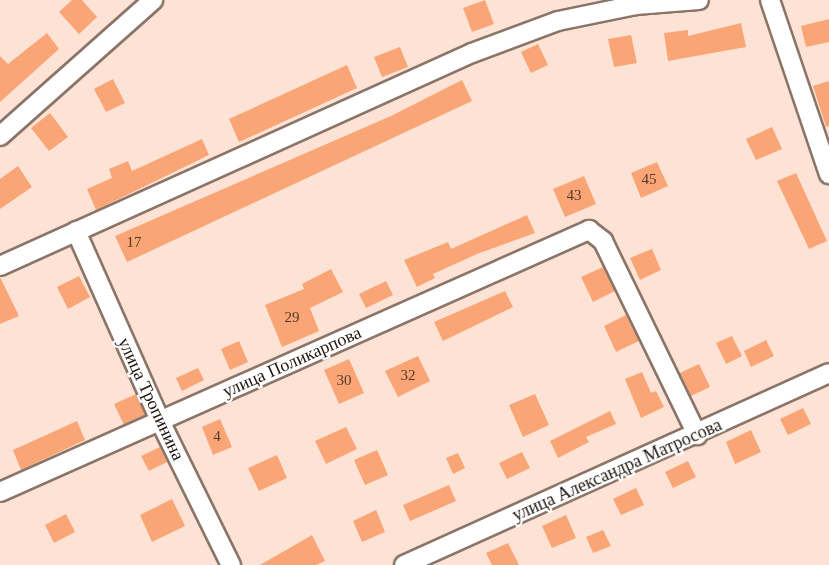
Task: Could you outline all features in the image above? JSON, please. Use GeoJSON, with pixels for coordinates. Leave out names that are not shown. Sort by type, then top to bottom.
{"type":"FeatureCollection","features":[{"type":"Feature","properties":{"kind":"street"},"geometry":{"type":"LineString","coordinates":[[0,136],[153,0]]}},
{"type":"Feature","properties":{"kind":"street"},"geometry":{"type":"LineString","coordinates":[[0,266],[472,53],[558,21],[635,2],[699,0]]}},
{"type":"Feature","properties":{"kind":"street"},"geometry":{"type":"LineString","coordinates":[[770,0],[829,174]]}},
{"type":"Feature","properties":{"kind":"street","name":"улица Тропинина"},"geometry":{"type":"LineString","coordinates":[[76,231],[160,421],[231,565]]}},
{"type":"Feature","properties":{"kind":"street","name":"улица Поликарпова"},"geometry":{"type":"LineString","coordinates":[[0,492],[584,232],[594,231],[603,241],[697,435]]}},
{"type":"Feature","properties":{"kind":"street","name":"улица Александра Матросова"},"geometry":{"type":"LineString","coordinates":[[404,565],[697,435],[829,373]]}},
{"type":"Feature","properties":{"kind":"building"},"geometry":{"type":"Polygon","coordinates":[[[72,0],[82,0],[97,17],[79,34],[59,12],[72,0]]]}},
{"type":"Feature","properties":{"kind":"building"},"geometry":{"type":"Polygon","coordinates":[[[485,0],[494,24],[472,32],[463,8],[485,0]]]}},
{"type":"Feature","properties":{"kind":"building"},"geometry":{"type":"Polygon","coordinates":[[[829,19],[829,42],[806,47],[801,26],[829,19]]]}},
{"type":"Feature","properties":{"kind":"building"},"geometry":{"type":"Polygon","coordinates":[[[741,23],[746,47],[668,61],[664,33],[688,30],[688,36],[741,23]]]}},
{"type":"Feature","properties":{"kind":"building"},"geometry":{"type":"Polygon","coordinates":[[[47,33],[59,49],[0,102],[0,56],[8,64],[47,33]]]}},
{"type":"Feature","properties":{"kind":"building"},"geometry":{"type":"Polygon","coordinates":[[[631,35],[637,63],[614,67],[608,39],[631,35]]]}},
{"type":"Feature","properties":{"kind":"building"},"geometry":{"type":"Polygon","coordinates":[[[538,44],[548,65],[531,73],[521,52],[538,44]]]}},
{"type":"Feature","properties":{"kind":"building"},"geometry":{"type":"Polygon","coordinates":[[[400,47],[408,67],[382,77],[374,57],[400,47]]]}},
{"type":"Feature","properties":{"kind":"building"},"geometry":{"type":"Polygon","coordinates":[[[347,65],[357,88],[239,142],[229,119],[347,65]]]}},
{"type":"Feature","properties":{"kind":"building"},"geometry":{"type":"Polygon","coordinates":[[[113,79],[125,103],[106,112],[94,89],[113,79]]]}},
{"type":"Feature","properties":{"kind":"building"},"geometry":{"type":"Polygon","coordinates":[[[462,80],[472,101],[127,262],[115,236],[391,116],[462,80]]]}},
{"type":"Feature","properties":{"kind":"building"},"geometry":{"type":"Polygon","coordinates":[[[829,81],[829,126],[826,127],[813,86],[829,81]]]}},
{"type":"Feature","properties":{"kind":"building"},"geometry":{"type":"Polygon","coordinates":[[[50,113],[68,137],[49,151],[31,128],[50,113]]]}},
{"type":"Feature","properties":{"kind":"building"},"geometry":{"type":"Polygon","coordinates":[[[772,127],[782,149],[756,160],[746,139],[772,127]]]}},
{"type":"Feature","properties":{"kind":"building"},"geometry":{"type":"Polygon","coordinates":[[[202,139],[209,155],[96,210],[87,189],[112,178],[109,169],[128,161],[132,171],[202,139]]]}},
{"type":"Feature","properties":{"kind":"building"},"geometry":{"type":"Polygon","coordinates":[[[657,162],[668,186],[641,198],[631,173],[657,162]]]}},
{"type":"Feature","properties":{"kind":"building"},"geometry":{"type":"Polygon","coordinates":[[[18,166],[32,187],[0,209],[0,179],[18,166]]]}},
{"type":"Feature","properties":{"kind":"building"},"geometry":{"type":"Polygon","coordinates":[[[796,173],[827,241],[809,249],[777,181],[796,173]]]}},
{"type":"Feature","properties":{"kind":"building"},"geometry":{"type":"Polygon","coordinates":[[[584,176],[596,204],[565,217],[553,189],[584,176]]]}},
{"type":"Feature","properties":{"kind":"building"},"geometry":{"type":"Polygon","coordinates":[[[527,215],[535,233],[477,254],[433,274],[435,278],[417,287],[404,260],[448,242],[451,249],[527,215]]]}},
{"type":"Feature","properties":{"kind":"building"},"geometry":{"type":"Polygon","coordinates":[[[652,249],[661,270],[640,280],[630,258],[652,249]]]}},
{"type":"Feature","properties":{"kind":"building"},"geometry":{"type":"Polygon","coordinates":[[[603,267],[615,291],[593,302],[581,277],[603,267]]]}},
{"type":"Feature","properties":{"kind":"building"},"geometry":{"type":"Polygon","coordinates":[[[331,269],[343,292],[310,308],[319,331],[282,347],[265,305],[304,289],[302,284],[331,269]]]}},
{"type":"Feature","properties":{"kind":"building"},"geometry":{"type":"Polygon","coordinates":[[[79,276],[90,297],[68,309],[57,287],[79,276]]]}},
{"type":"Feature","properties":{"kind":"building"},"geometry":{"type":"Polygon","coordinates":[[[0,277],[19,316],[0,324],[0,277]]]}},
{"type":"Feature","properties":{"kind":"building"},"geometry":{"type":"Polygon","coordinates":[[[386,281],[393,295],[366,308],[359,294],[386,281]]]}},
{"type":"Feature","properties":{"kind":"building"},"geometry":{"type":"Polygon","coordinates":[[[505,291],[513,307],[443,341],[434,322],[505,291]]]}},
{"type":"Feature","properties":{"kind":"building"},"geometry":{"type":"Polygon","coordinates":[[[626,315],[639,341],[616,352],[604,326],[626,315]]]}},
{"type":"Feature","properties":{"kind":"building"},"geometry":{"type":"Polygon","coordinates":[[[732,336],[742,356],[726,364],[716,343],[732,336]]]}},
{"type":"Feature","properties":{"kind":"building"},"geometry":{"type":"Polygon","coordinates":[[[766,340],[774,356],[751,367],[744,351],[766,340]]]}},
{"type":"Feature","properties":{"kind":"building"},"geometry":{"type":"Polygon","coordinates":[[[239,341],[248,362],[230,370],[221,349],[239,341]]]}},
{"type":"Feature","properties":{"kind":"building"},"geometry":{"type":"Polygon","coordinates":[[[418,356],[430,381],[398,397],[385,371],[418,356]]]}},
{"type":"Feature","properties":{"kind":"building"},"geometry":{"type":"Polygon","coordinates":[[[349,359],[364,393],[339,404],[324,370],[349,359]]]}},
{"type":"Feature","properties":{"kind":"building"},"geometry":{"type":"Polygon","coordinates":[[[699,364],[710,387],[691,396],[680,373],[699,364]]]}},
{"type":"Feature","properties":{"kind":"building"},"geometry":{"type":"Polygon","coordinates":[[[198,368],[204,380],[182,391],[176,378],[198,368]]]}},
{"type":"Feature","properties":{"kind":"building"},"geometry":{"type":"Polygon","coordinates":[[[642,372],[651,393],[656,391],[664,407],[641,418],[625,379],[642,372]]]}},
{"type":"Feature","properties":{"kind":"building"},"geometry":{"type":"Polygon","coordinates":[[[136,394],[145,415],[124,425],[114,404],[136,394]]]}},
{"type":"Feature","properties":{"kind":"building"},"geometry":{"type":"Polygon","coordinates":[[[535,394],[549,425],[523,437],[509,405],[535,394]]]}},
{"type":"Feature","properties":{"kind":"building"},"geometry":{"type":"Polygon","coordinates":[[[803,408],[811,424],[788,435],[780,419],[803,408]]]}},
{"type":"Feature","properties":{"kind":"building"},"geometry":{"type":"Polygon","coordinates":[[[610,411],[616,424],[586,437],[589,442],[558,458],[550,441],[610,411]]]}},
{"type":"Feature","properties":{"kind":"building"},"geometry":{"type":"Polygon","coordinates":[[[220,419],[232,447],[213,455],[202,427],[220,419]]]}},
{"type":"Feature","properties":{"kind":"building"},"geometry":{"type":"Polygon","coordinates":[[[77,421],[85,440],[21,470],[13,450],[77,421]]]}},
{"type":"Feature","properties":{"kind":"building"},"geometry":{"type":"Polygon","coordinates":[[[346,427],[357,449],[326,464],[315,441],[346,427]]]}},
{"type":"Feature","properties":{"kind":"building"},"geometry":{"type":"Polygon","coordinates":[[[751,430],[761,452],[735,464],[726,442],[751,430]]]}},
{"type":"Feature","properties":{"kind":"building"},"geometry":{"type":"Polygon","coordinates":[[[160,447],[167,462],[149,471],[141,456],[160,447]]]}},
{"type":"Feature","properties":{"kind":"building"},"geometry":{"type":"Polygon","coordinates":[[[377,450],[388,475],[365,485],[354,460],[377,450]]]}},
{"type":"Feature","properties":{"kind":"building"},"geometry":{"type":"Polygon","coordinates":[[[522,452],[530,468],[507,479],[499,463],[522,452]]]}},
{"type":"Feature","properties":{"kind":"building"},"geometry":{"type":"Polygon","coordinates":[[[458,453],[465,468],[453,474],[446,458],[458,453]]]}},
{"type":"Feature","properties":{"kind":"building"},"geometry":{"type":"Polygon","coordinates":[[[277,455],[287,478],[259,491],[248,468],[277,455]]]}},
{"type":"Feature","properties":{"kind":"building"},"geometry":{"type":"Polygon","coordinates":[[[688,461],[696,477],[673,488],[665,472],[688,461]]]}},
{"type":"Feature","properties":{"kind":"building"},"geometry":{"type":"Polygon","coordinates":[[[449,485],[456,501],[410,521],[403,505],[449,485]]]}},
{"type":"Feature","properties":{"kind":"building"},"geometry":{"type":"Polygon","coordinates":[[[636,488],[644,505],[621,515],[613,499],[636,488]]]}},
{"type":"Feature","properties":{"kind":"building"},"geometry":{"type":"Polygon","coordinates":[[[172,499],[185,526],[152,542],[140,515],[172,499]]]}},
{"type":"Feature","properties":{"kind":"building"},"geometry":{"type":"Polygon","coordinates":[[[376,510],[385,532],[362,542],[353,521],[376,510]]]}},
{"type":"Feature","properties":{"kind":"building"},"geometry":{"type":"Polygon","coordinates":[[[66,514],[75,532],[54,543],[45,525],[66,514]]]}},
{"type":"Feature","properties":{"kind":"building"},"geometry":{"type":"Polygon","coordinates":[[[566,515],[576,538],[552,548],[542,526],[566,515]]]}},
{"type":"Feature","properties":{"kind":"building"},"geometry":{"type":"Polygon","coordinates":[[[603,530],[611,546],[593,553],[586,537],[603,530]]]}},
{"type":"Feature","properties":{"kind":"building"},"geometry":{"type":"Polygon","coordinates":[[[312,535],[325,561],[316,565],[260,565],[312,535]]]}},
{"type":"Feature","properties":{"kind":"building"},"geometry":{"type":"Polygon","coordinates":[[[508,543],[519,565],[492,565],[486,553],[508,543]]]}}]}
